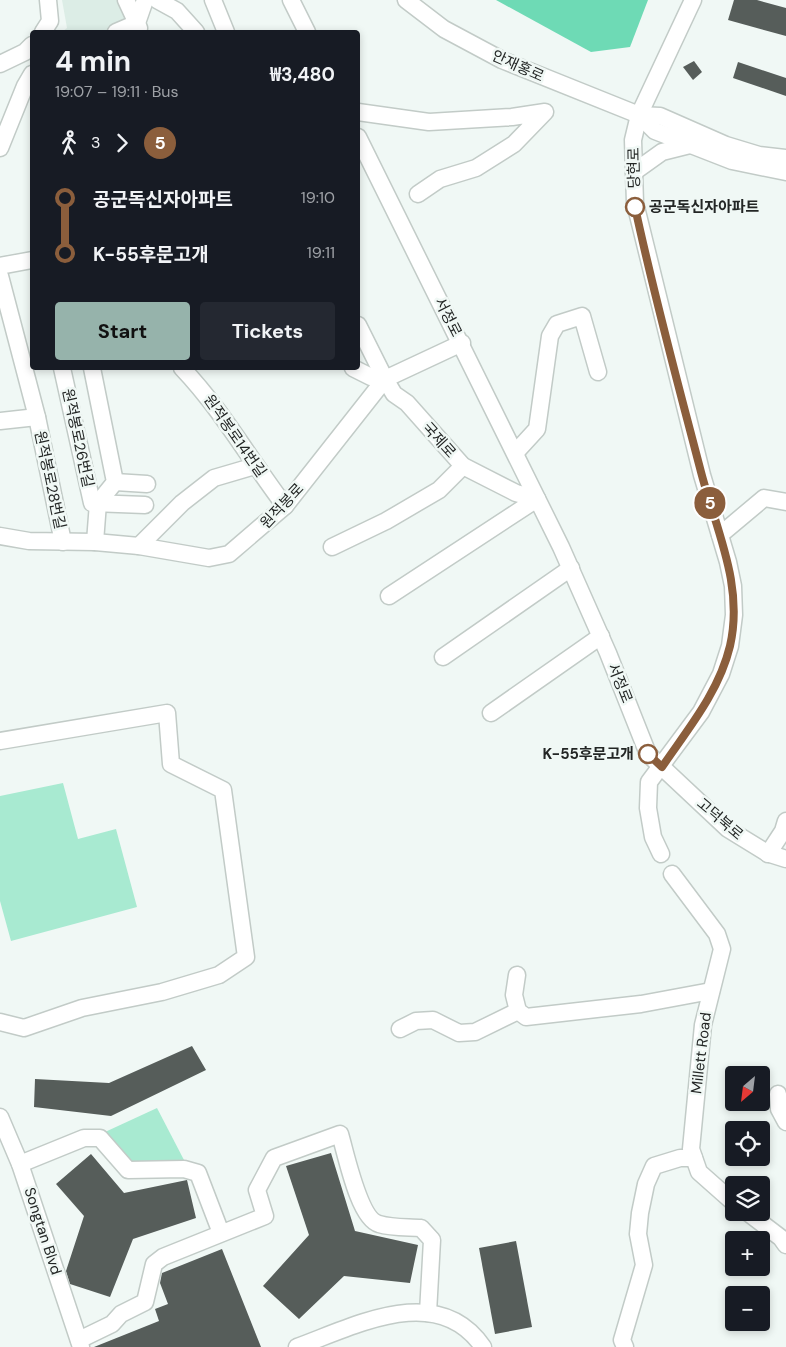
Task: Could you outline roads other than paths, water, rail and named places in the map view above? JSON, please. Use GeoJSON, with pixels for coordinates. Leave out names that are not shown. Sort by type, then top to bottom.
{"type":"FeatureCollection","features":[{"type":"Feature","properties":{"kind":"street"},"geometry":{"type":"LineString","coordinates":[[44,30],[50,21],[48,0]]}},
{"type":"Feature","properties":{"kind":"street"},"geometry":{"type":"LineString","coordinates":[[126,0],[139,28]]}},
{"type":"Feature","properties":{"kind":"street"},"geometry":{"type":"LineString","coordinates":[[139,28],[145,0]]}},
{"type":"Feature","properties":{"kind":"street"},"geometry":{"type":"LineString","coordinates":[[157,0],[176,11],[194,30]]}},
{"type":"Feature","properties":{"kind":"street"},"geometry":{"type":"LineString","coordinates":[[212,0],[225,30]]}},
{"type":"Feature","properties":{"kind":"street"},"geometry":{"type":"LineString","coordinates":[[291,0],[306,30]]}},
{"type":"Feature","properties":{"kind":"street","name":"안재홍로"},"geometry":{"type":"LineString","coordinates":[[406,0],[444,29],[502,60],[639,115],[660,116],[726,145],[759,155],[784,170]]}},
{"type":"Feature","properties":{"kind":"street","name":"당현로"},"geometry":{"type":"LineString","coordinates":[[662,767],[701,712],[721,674],[730,646],[734,615],[733,586],[702,474],[634,203],[633,140],[639,115],[693,0]]}},
{"type":"Feature","properties":{"kind":"street"},"geometry":{"type":"LineString","coordinates":[[0,64],[25,52],[30,47]]}},
{"type":"Feature","properties":{"kind":"street"},"geometry":{"type":"LineString","coordinates":[[0,148],[30,84]]}},
{"type":"Feature","properties":{"kind":"street"},"geometry":{"type":"LineString","coordinates":[[360,112],[429,122],[512,117],[545,112],[514,144],[476,168],[440,179],[418,194]]}},
{"type":"Feature","properties":{"kind":"street","name":"안재홍로"},"geometry":{"type":"LineString","coordinates":[[639,115],[655,131],[732,161],[784,170]]}},
{"type":"Feature","properties":{"kind":"street","name":"서정로"},"geometry":{"type":"LineString","coordinates":[[360,140],[516,453],[570,568],[648,754],[662,767]]}},
{"type":"Feature","properties":{"kind":"street"},"geometry":{"type":"LineString","coordinates":[[634,172],[662,152],[690,145]]}},
{"type":"Feature","properties":{"kind":"street"},"geometry":{"type":"LineString","coordinates":[[0,266],[30,260]]}},
{"type":"Feature","properties":{"kind":"street","name":"원적봉로28번길"},"geometry":{"type":"LineString","coordinates":[[0,276],[36,418],[63,542]]}},
{"type":"Feature","properties":{"kind":"street"},"geometry":{"type":"LineString","coordinates":[[516,453],[537,429],[550,336],[557,324],[582,316],[598,372]]}},
{"type":"Feature","properties":{"kind":"street"},"geometry":{"type":"LineString","coordinates":[[360,329],[385,379]]}},
{"type":"Feature","properties":{"kind":"street","name":"원적봉로"},"geometry":{"type":"LineString","coordinates":[[0,536],[29,541],[95,542],[138,546],[209,558],[229,554],[285,506],[385,379],[462,343]]}},
{"type":"Feature","properties":{"kind":"street","name":"원적봉로26번길"},"geometry":{"type":"LineString","coordinates":[[62,370],[92,503],[145,505]]}},
{"type":"Feature","properties":{"kind":"street","name":"원적봉로26번길"},"geometry":{"type":"LineString","coordinates":[[92,370],[115,482]]}},
{"type":"Feature","properties":{"kind":"street","name":"원적봉로14번길"},"geometry":{"type":"LineString","coordinates":[[184,370],[204,391],[285,506]]}},
{"type":"Feature","properties":{"kind":"street"},"geometry":{"type":"LineString","coordinates":[[357,370],[370,377],[385,379]]}},
{"type":"Feature","properties":{"kind":"street","name":"국제로"},"geometry":{"type":"LineString","coordinates":[[385,379],[394,394],[407,403],[463,466],[516,493],[536,499]]}},
{"type":"Feature","properties":{"kind":"street","name":"원적봉로28번길"},"geometry":{"type":"LineString","coordinates":[[0,421],[36,418]]}},
{"type":"Feature","properties":{"kind":"street"},"geometry":{"type":"LineString","coordinates":[[138,546],[182,504],[214,478],[255,466]]}},
{"type":"Feature","properties":{"kind":"street"},"geometry":{"type":"LineString","coordinates":[[332,547],[386,522],[439,490],[463,466]]}},
{"type":"Feature","properties":{"kind":"street","name":"원적봉로26번길"},"geometry":{"type":"LineString","coordinates":[[95,542],[98,503],[115,482]]}},
{"type":"Feature","properties":{"kind":"street","name":"원적봉로26번길"},"geometry":{"type":"LineString","coordinates":[[115,482],[147,484]]}},
{"type":"Feature","properties":{"kind":"street"},"geometry":{"type":"LineString","coordinates":[[720,535],[764,498],[786,502]]}},
{"type":"Feature","properties":{"kind":"street"},"geometry":{"type":"LineString","coordinates":[[389,596],[536,499]]}},
{"type":"Feature","properties":{"kind":"street"},"geometry":{"type":"LineString","coordinates":[[443,657],[570,568]]}},
{"type":"Feature","properties":{"kind":"street"},"geometry":{"type":"LineString","coordinates":[[491,713],[600,636]]}},
{"type":"Feature","properties":{"kind":"street"},"geometry":{"type":"LineString","coordinates":[[0,741],[168,713],[171,764],[223,790],[246,957],[219,975],[162,992],[82,1008],[24,1028],[0,1022]]}},
{"type":"Feature","properties":{"kind":"street"},"geometry":{"type":"LineString","coordinates":[[661,854],[653,837],[648,808],[649,782],[662,767]]}},
{"type":"Feature","properties":{"kind":"street","name":"고덕북로"},"geometry":{"type":"LineString","coordinates":[[662,767],[728,829],[768,854],[786,859]]}},
{"type":"Feature","properties":{"kind":"street"},"geometry":{"type":"LineString","coordinates":[[768,854],[783,832],[786,821]]}},
{"type":"Feature","properties":{"kind":"street","name":"Millett Road"},"geometry":{"type":"LineString","coordinates":[[672,874],[717,934],[722,949],[702,1034],[691,1149],[699,1172],[725,1195]]}},
{"type":"Feature","properties":{"kind":"street"},"geometry":{"type":"LineString","coordinates":[[516,975],[514,995],[518,1011],[526,1017],[641,1004],[711,991]]}},
{"type":"Feature","properties":{"kind":"street"},"geometry":{"type":"LineString","coordinates":[[400,1029],[416,1021],[434,1020],[459,1033],[475,1032],[518,1011]]}},
{"type":"Feature","properties":{"kind":"street"},"geometry":{"type":"LineString","coordinates":[[778,1094],[778,1109],[786,1122]]}},
{"type":"Feature","properties":{"kind":"street","name":"Songtan Blvd"},"geometry":{"type":"LineString","coordinates":[[0,1117],[20,1164],[80,1343]]}},
{"type":"Feature","properties":{"kind":"street"},"geometry":{"type":"LineString","coordinates":[[80,1343],[112,1324],[121,1314],[145,1302],[154,1264],[163,1257],[265,1216],[257,1190],[274,1158],[340,1134],[367,1216],[377,1224],[421,1228],[432,1240],[428,1313]]}},
{"type":"Feature","properties":{"kind":"street"},"geometry":{"type":"LineString","coordinates":[[20,1164],[84,1138],[100,1138],[128,1170],[184,1169],[198,1173],[221,1234]]}},
{"type":"Feature","properties":{"kind":"street"},"geometry":{"type":"LineString","coordinates":[[625,1347],[622,1340],[644,1265],[638,1234],[646,1184],[654,1166],[680,1158],[694,1158]]}},
{"type":"Feature","properties":{"kind":"street"},"geometry":{"type":"LineString","coordinates":[[759,1221],[781,1238],[786,1245]]}},
{"type":"Feature","properties":{"kind":"street"},"geometry":{"type":"LineString","coordinates":[[297,1347],[389,1314],[428,1313],[442,1314],[459,1323],[475,1336],[483,1347]]}},
{"type":"Feature","properties":{"kind":"place","name":"공군독신자아파트"},"geometry":{"type":"Point","coordinates":[635,207]}},
{"type":"Feature","properties":{"kind":"place","name":"K-55후문고개"},"geometry":{"type":"Point","coordinates":[648,754]}}]}
